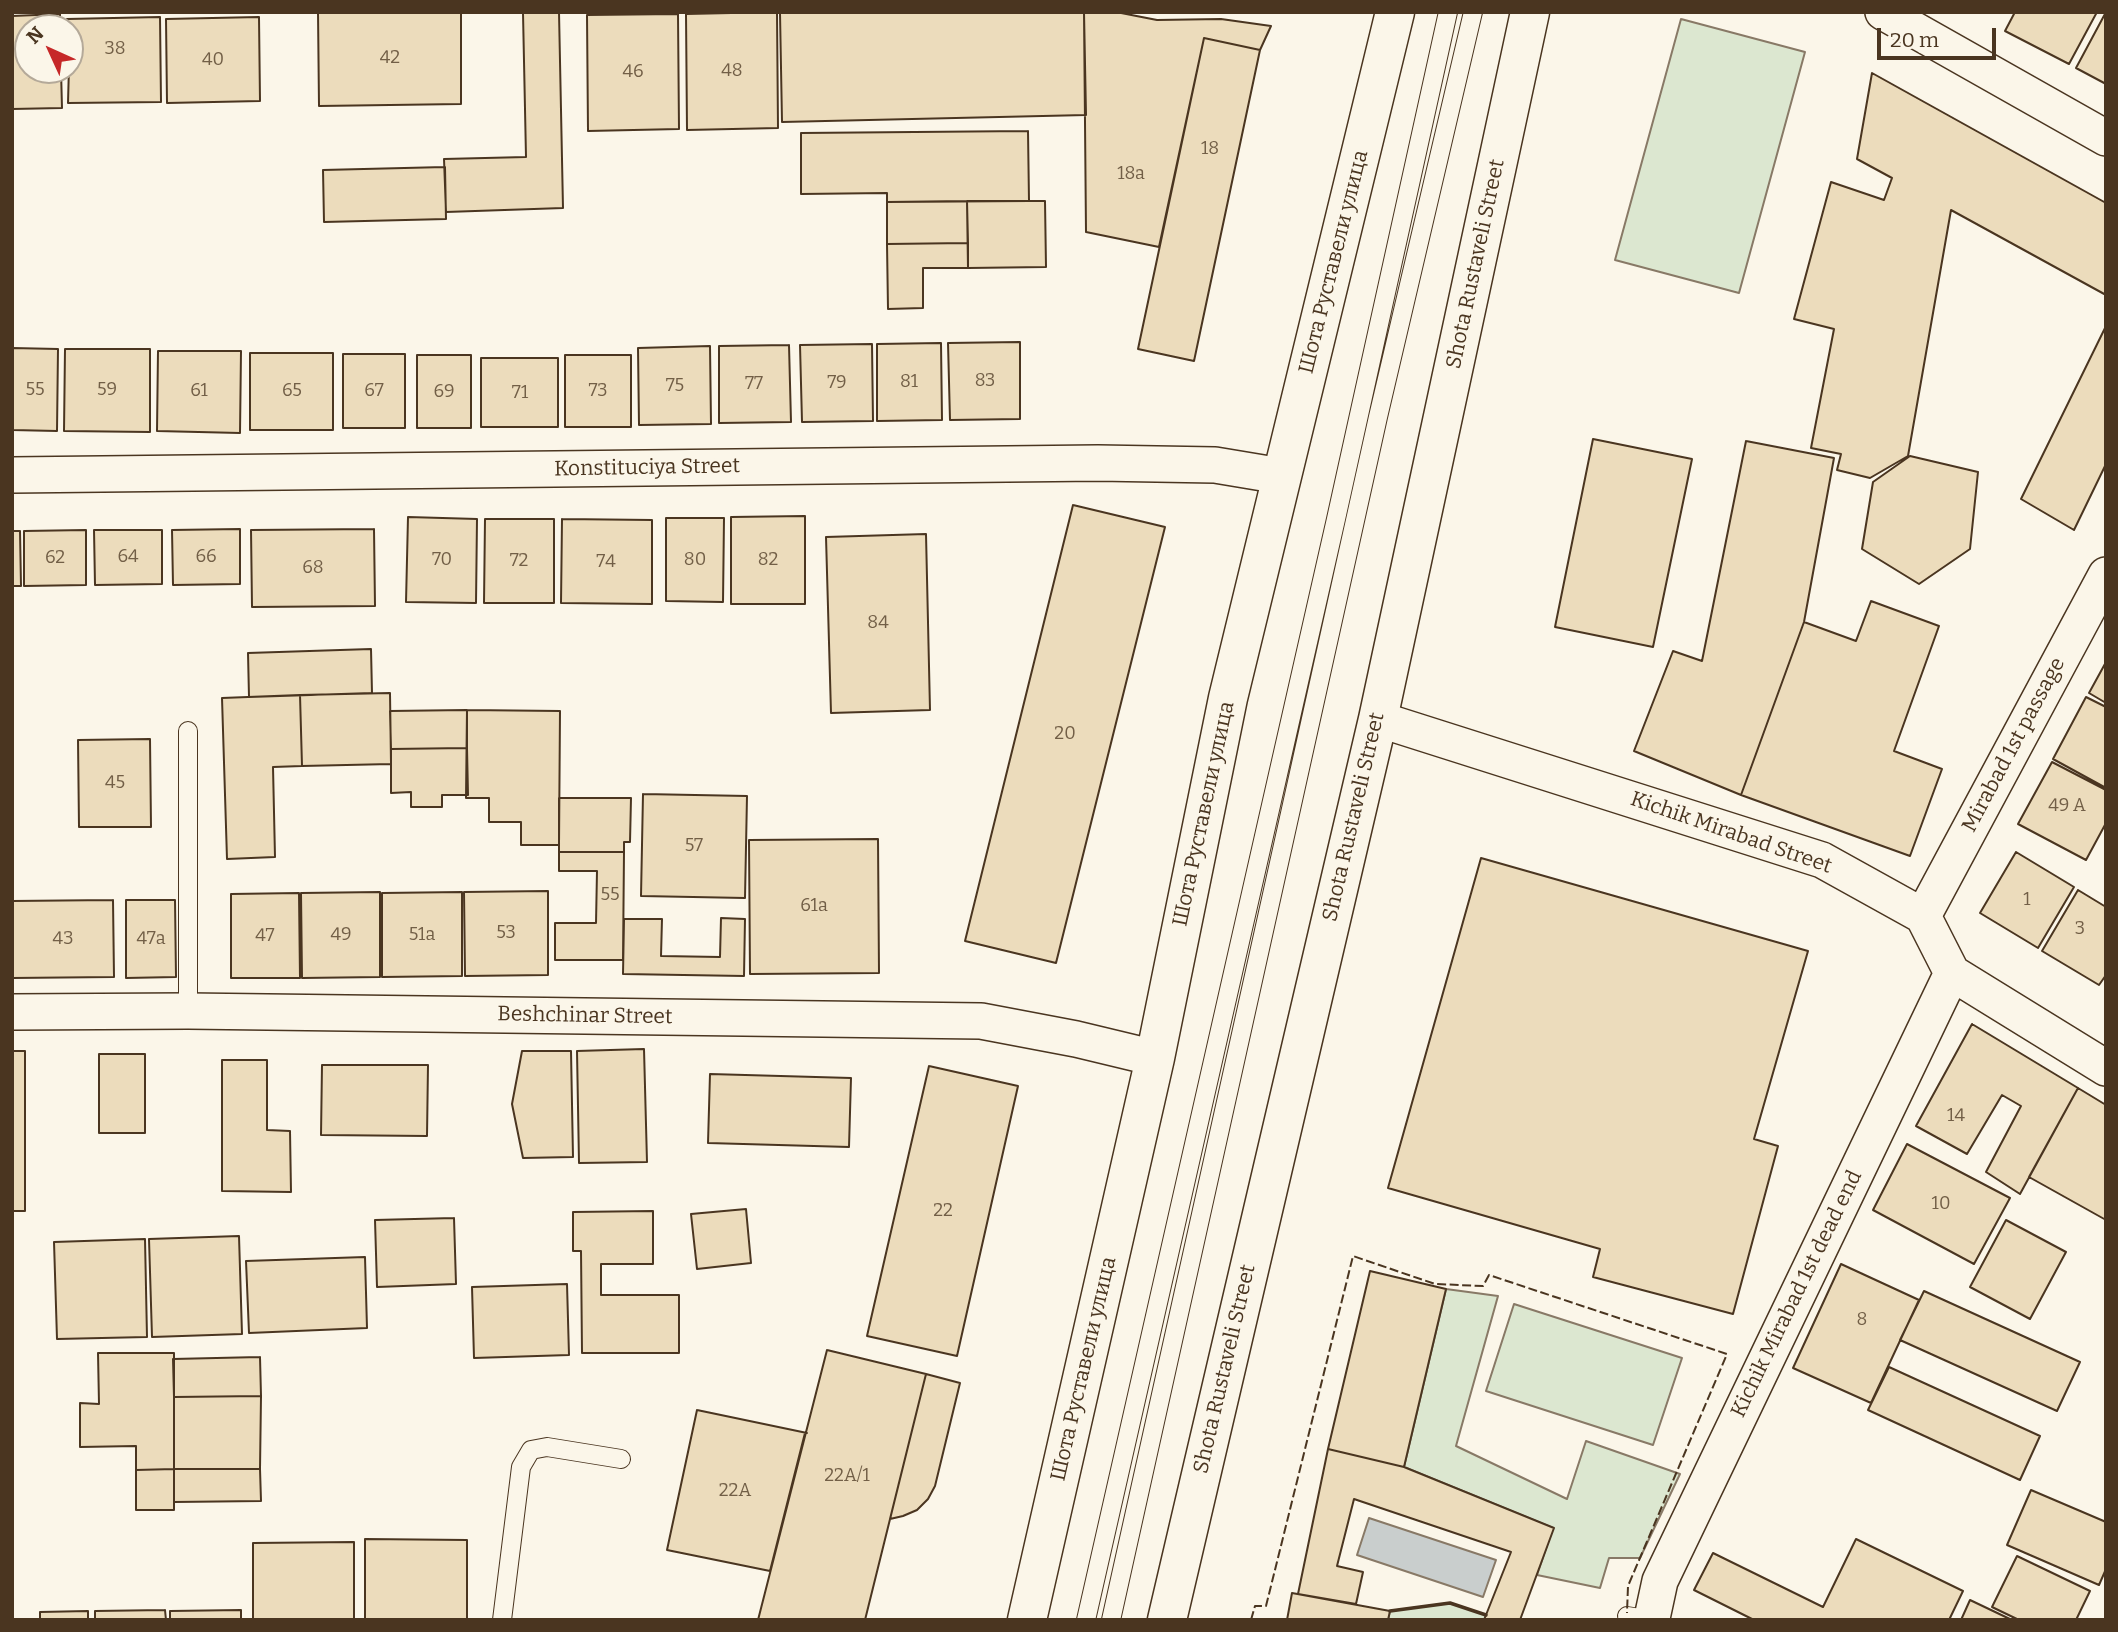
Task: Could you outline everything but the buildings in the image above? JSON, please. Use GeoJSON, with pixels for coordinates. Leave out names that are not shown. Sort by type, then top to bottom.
{"type":"FeatureCollection","features":[{"type":"Feature","properties":{"kind":"main road","name":"Шота Руставели улица"},"geometry":{"type":"LineString","coordinates":[[1027,1620],[1155,1058],[1217,747],[1395,12]]}},
{"type":"Feature","properties":{"kind":"main road","name":"Shota Rustaveli Street"},"geometry":{"type":"LineString","coordinates":[[1167,1620],[1378,719],[1530,12]]}},
{"type":"Feature","properties":{"kind":"street"},"geometry":{"type":"LineString","coordinates":[[1883,12],[2106,138]]}},
{"type":"Feature","properties":{"kind":"street","name":"Konstituciya Street"},"geometry":{"type":"LineString","coordinates":[[12,475],[1098,463],[1215,465],[1281,476]]}},
{"type":"Feature","properties":{"kind":"street","name":"Mirabad 1st passage"},"geometry":{"type":"LineString","coordinates":[[1923,916],[2106,575]]}},
{"type":"Feature","properties":{"kind":"street","name":"Kichik Mirabad Street"},"geometry":{"type":"LineString","coordinates":[[1378,719],[1822,860],[1923,916]]}},
{"type":"Feature","properties":{"kind":"street"},"geometry":{"type":"LineString","coordinates":[[1923,916],[1952,973],[2106,1068]]}},
{"type":"Feature","properties":{"kind":"street","name":"Kichik Mirabad 1st dead end"},"geometry":{"type":"LineString","coordinates":[[1644,1618],[1952,973]]}},
{"type":"Feature","properties":{"kind":"street","name":"Beshchinar Street"},"geometry":{"type":"LineString","coordinates":[[12,1012],[981,1021],[1076,1039],[1155,1058]]}},
{"type":"Feature","properties":{"kind":"lane"},"geometry":{"type":"LineString","coordinates":[[1086,1620],[1448,12]]}},
{"type":"Feature","properties":{"kind":"lane"},"geometry":{"type":"LineString","coordinates":[[1111,1620],[1375,430],[1473,12]]}},
{"type":"Feature","properties":{"kind":"lane"},"geometry":{"type":"LineString","coordinates":[[188,731],[188,1012]]}},
{"type":"Feature","properties":{"kind":"lane"},"geometry":{"type":"LineString","coordinates":[[502,1620],[521,1467],[531,1450],[547,1447],[621,1459]]}},
{"type":"Feature","properties":{"kind":"green space"},"geometry":{"type":"Polygon","coordinates":[[[1681,19],[1805,52],[1739,293],[1615,260],[1681,19]]]}},
{"type":"Feature","properties":{"kind":"green space"},"geometry":{"type":"Polygon","coordinates":[[[1446,1289],[1498,1296],[1456,1446],[1567,1499],[1586,1441],[1680,1474],[1640,1558],[1609,1558],[1600,1588],[1537,1575],[1553,1528],[1404,1467],[1446,1289]]]}},
{"type":"Feature","properties":{"kind":"green space"},"geometry":{"type":"Polygon","coordinates":[[[1514,1304],[1682,1358],[1653,1445],[1486,1391],[1514,1304]]]}},
{"type":"Feature","properties":{"kind":"green space"},"geometry":{"type":"Polygon","coordinates":[[[1450,1603],[1486,1615],[1484,1620],[1388,1620],[1390,1611],[1450,1603]]]}},
{"type":"Feature","properties":{"kind":"shaded area"},"geometry":{"type":"Polygon","coordinates":[[[1369,1518],[1496,1560],[1483,1597],[1357,1555],[1369,1518]]]}},
{"type":"Feature","properties":{"kind":"fence"},"geometry":{"type":"LineString","coordinates":[[1251,1620],[1255,1606],[1266,1606],[1353,1256],[1435,1284],[1483,1286],[1489,1275],[1727,1354],[1628,1586],[1627,1613]]}},
{"type":"Feature","properties":{"kind":"wall"},"geometry":{"type":"LineString","coordinates":[[1390,1611],[1450,1603],[1486,1615]]}}]}
